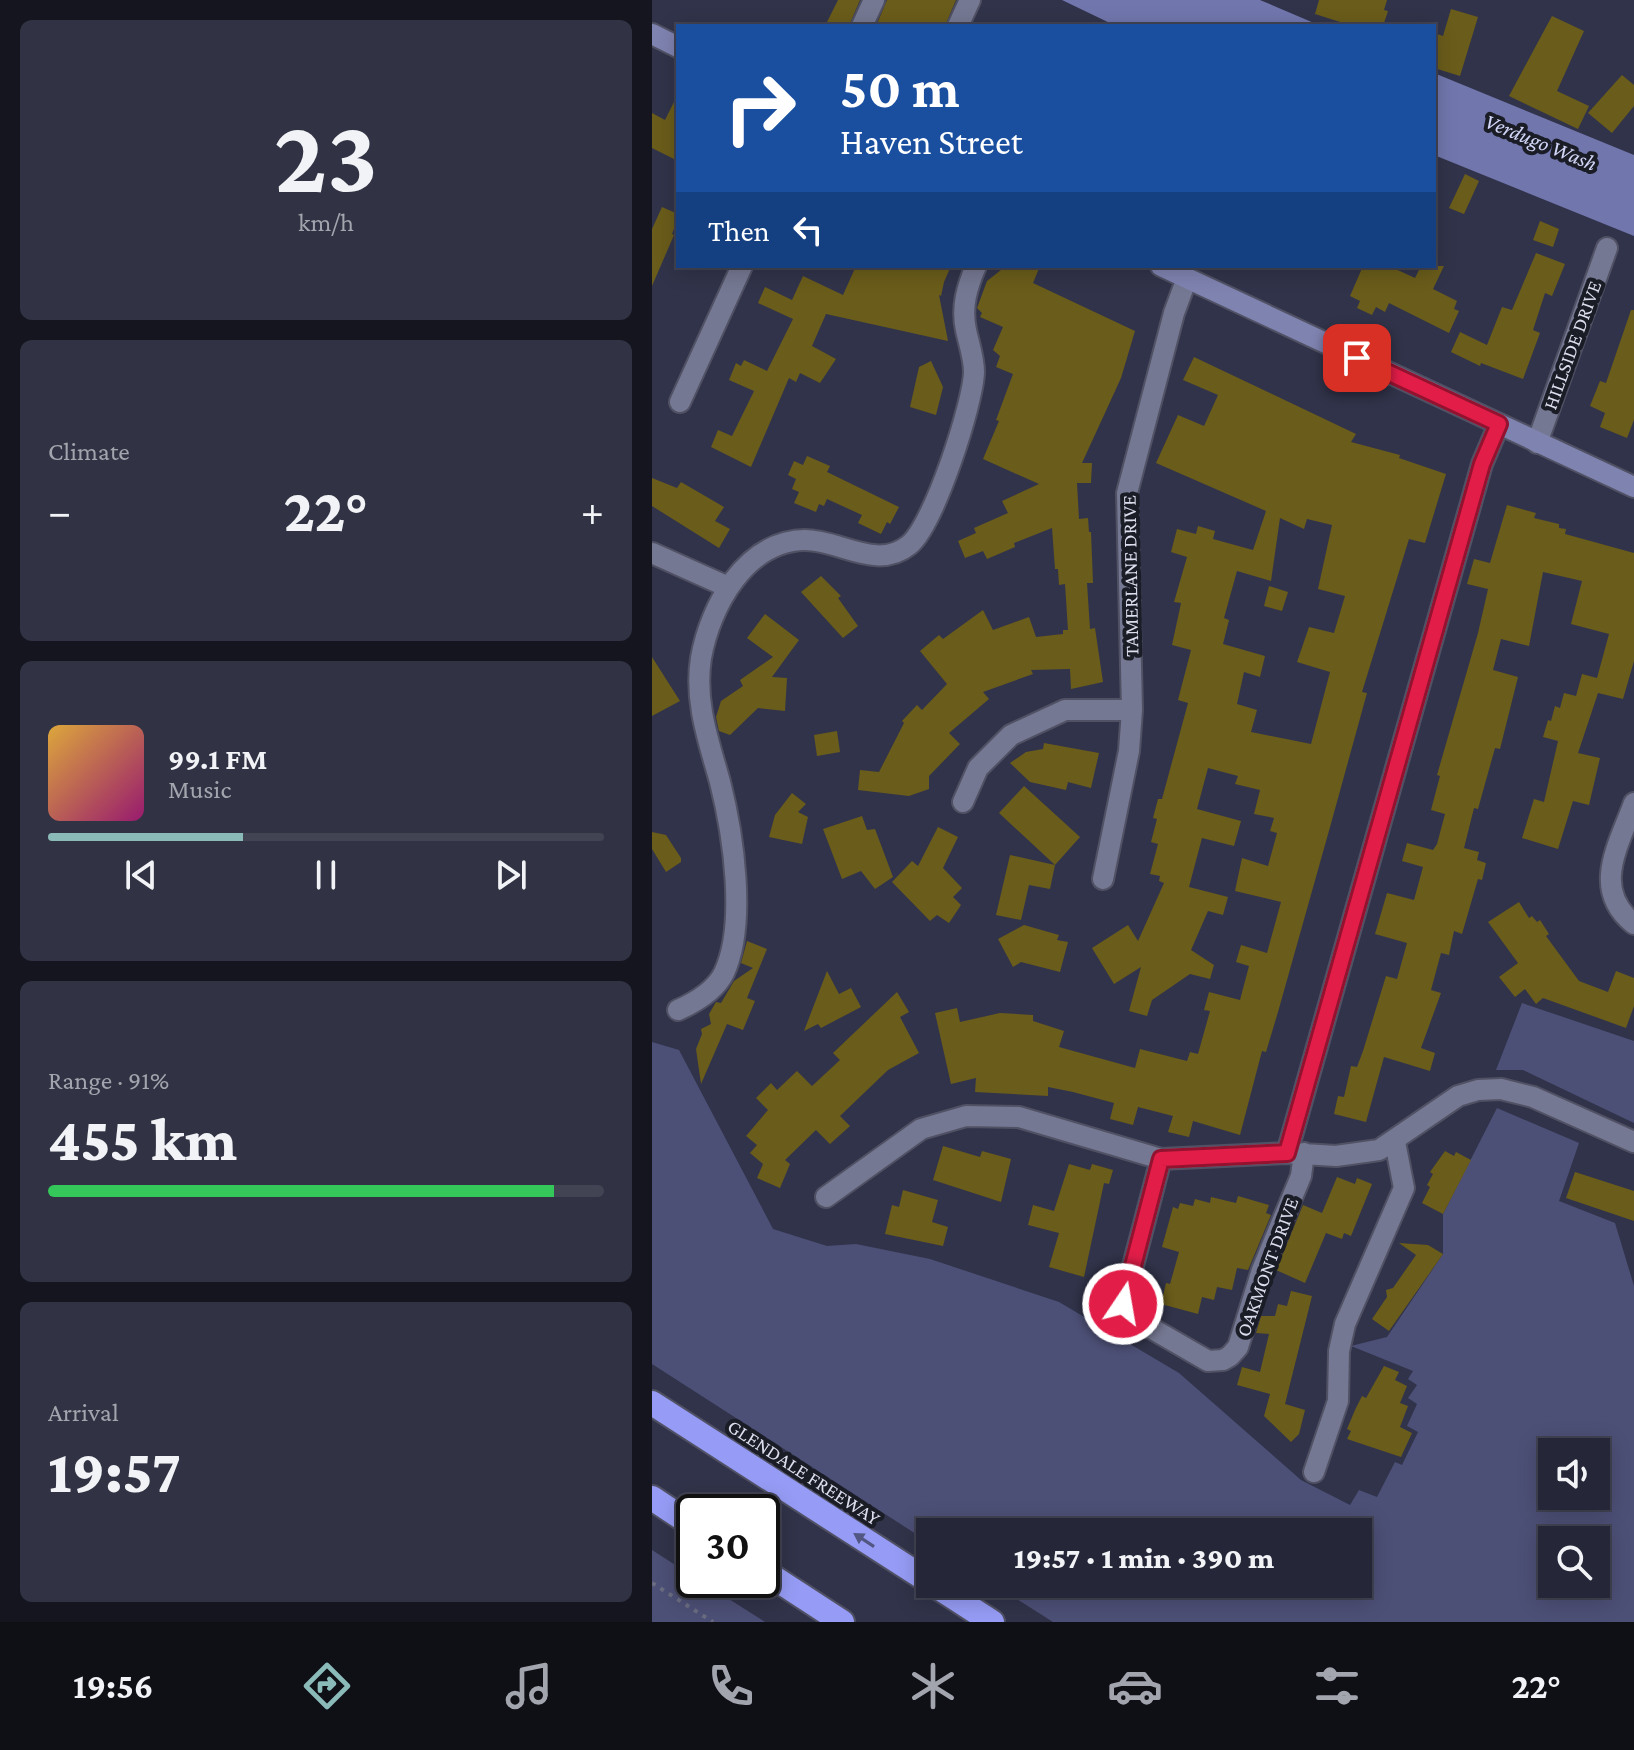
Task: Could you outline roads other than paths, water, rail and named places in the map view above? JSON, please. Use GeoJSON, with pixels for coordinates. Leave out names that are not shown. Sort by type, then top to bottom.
{"type":"FeatureCollection","features":[{"type":"Feature","properties":{"kind":"highway","name":"GLENDALE FREEWAY"},"geometry":{"type":"LineString","coordinates":[[652,1403],[916,1573]]}},
{"type":"Feature","properties":{"kind":"highway"},"geometry":{"type":"LineString","coordinates":[[652,1498],[676,1514]]}},
{"type":"Feature","properties":{"kind":"highway"},"geometry":{"type":"LineString","coordinates":[[780,1582],[842,1622]]}},
{"type":"Feature","properties":{"kind":"highway","name":"GLENDALE FREEWAY"},"geometry":{"type":"LineString","coordinates":[[955,1598],[992,1622]]}},
{"type":"Feature","properties":{"kind":"main road"},"geometry":{"type":"LineString","coordinates":[[652,34],[676,46]]}},
{"type":"Feature","properties":{"kind":"main road"},"geometry":{"type":"LineString","coordinates":[[1165,268],[1634,487]]}},
{"type":"Feature","properties":{"kind":"street"},"geometry":{"type":"LineString","coordinates":[[863,24],[874,0]]}},
{"type":"Feature","properties":{"kind":"street"},"geometry":{"type":"LineString","coordinates":[[959,24],[970,0]]}},
{"type":"Feature","properties":{"kind":"street","name":"HILLSIDE DRIVE"},"geometry":{"type":"LineString","coordinates":[[1537,443],[1607,248]]}},
{"type":"Feature","properties":{"kind":"street"},"geometry":{"type":"LineString","coordinates":[[680,402],[741,268]]}},
{"type":"Feature","properties":{"kind":"street"},"geometry":{"type":"LineString","coordinates":[[678,1010],[701,999],[723,975],[734,937],[735,876],[729,830],[700,706],[703,649],[728,587],[757,558],[784,545],[813,541],[880,557],[894,554],[909,545],[924,528],[946,477],[974,376],[964,310],[975,268]]}},
{"type":"Feature","properties":{"kind":"street","name":"TAMERLANE DRIVE"},"geometry":{"type":"LineString","coordinates":[[1103,879],[1129,751],[1132,710],[1127,493],[1176,304],[1187,278]]}},
{"type":"Feature","properties":{"kind":"street"},"geometry":{"type":"LineString","coordinates":[[1295,1153],[1482,464],[1499,424]]}},
{"type":"Feature","properties":{"kind":"street"},"geometry":{"type":"LineString","coordinates":[[652,553],[728,587]]}},
{"type":"Feature","properties":{"kind":"street"},"geometry":{"type":"LineString","coordinates":[[963,802],[978,768],[1011,735],[1065,710],[1132,710]]}},
{"type":"Feature","properties":{"kind":"street"},"geometry":{"type":"LineString","coordinates":[[1634,803],[1611,870],[1609,893],[1620,912],[1634,924]]}},
{"type":"Feature","properties":{"kind":"street"},"geometry":{"type":"LineString","coordinates":[[826,1197],[921,1129],[966,1116],[1019,1117],[1161,1159],[1295,1153],[1336,1156],[1364,1154],[1395,1142],[1432,1112],[1458,1096],[1478,1090],[1501,1089],[1533,1097],[1634,1142]]}},
{"type":"Feature","properties":{"kind":"street"},"geometry":{"type":"LineString","coordinates":[[1314,1472],[1338,1401],[1339,1351],[1345,1324],[1404,1188],[1395,1142]]}},
{"type":"Feature","properties":{"kind":"street","name":"OAKMONT DRIVE"},"geometry":{"type":"LineString","coordinates":[[1161,1159],[1123,1304],[1137,1320],[1208,1361],[1223,1360],[1238,1347],[1262,1270],[1301,1176],[1295,1153]]}},
{"type":"Feature","properties":{"kind":"water"},"geometry":{"type":"Polygon","coordinates":[[[1062,0],[1260,0],[1316,24],[1112,24],[1062,0]]]}},
{"type":"Feature","properties":{"kind":"water","name":"Verdugo Wash"},"geometry":{"type":"Polygon","coordinates":[[[1436,74],[1634,155],[1634,236],[1436,156],[1436,74]]]}}]}
